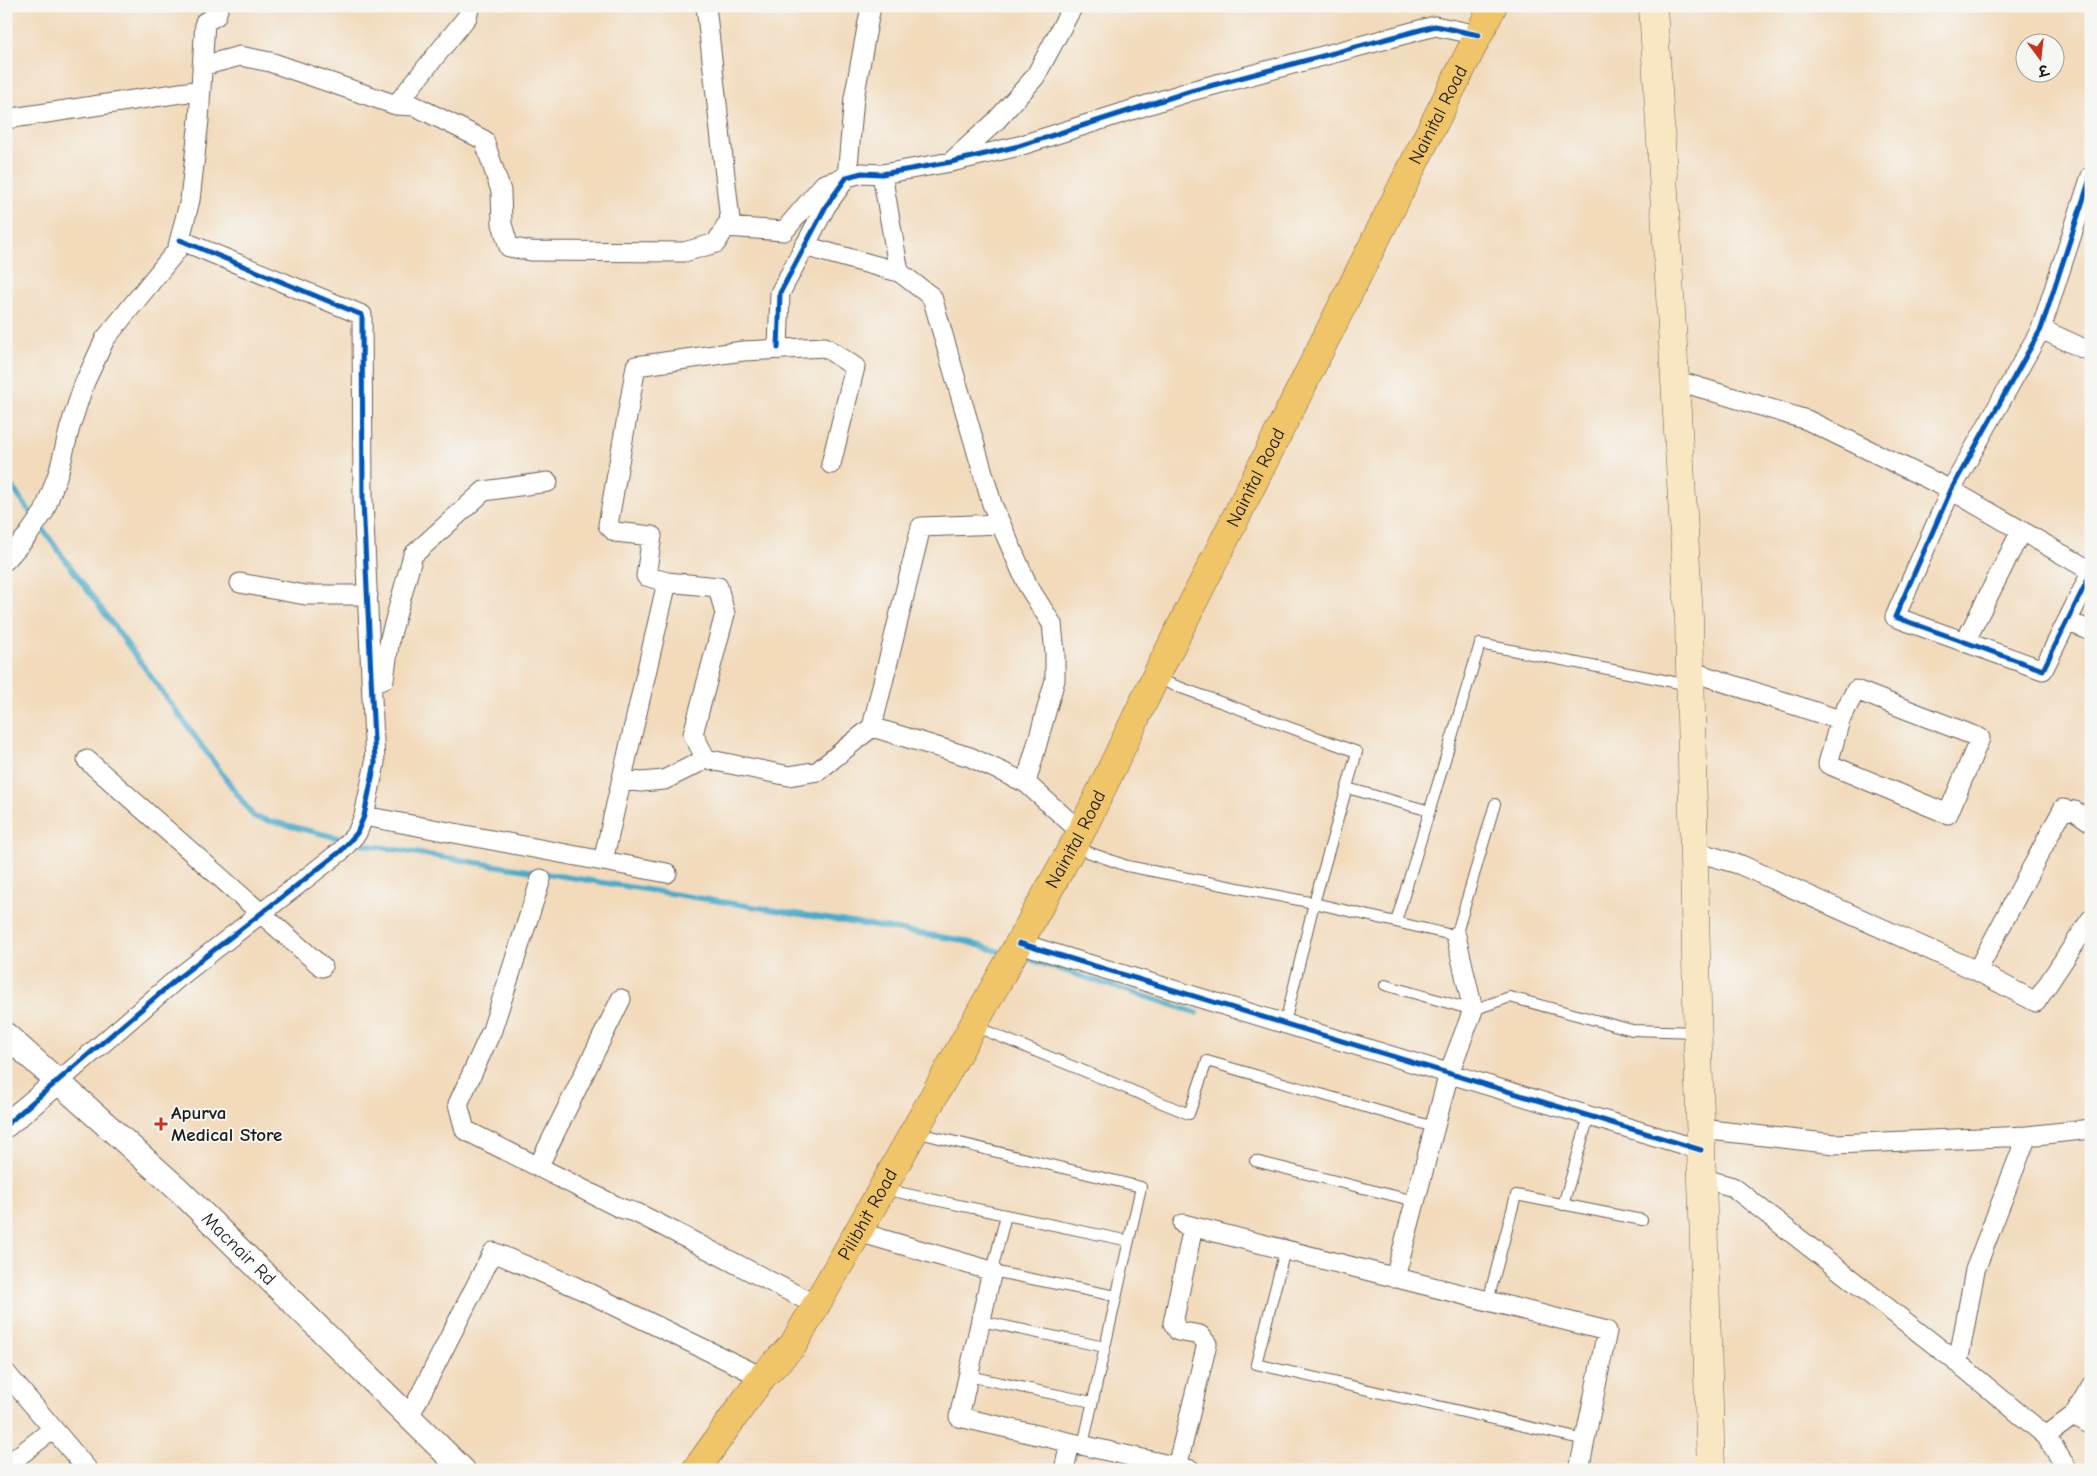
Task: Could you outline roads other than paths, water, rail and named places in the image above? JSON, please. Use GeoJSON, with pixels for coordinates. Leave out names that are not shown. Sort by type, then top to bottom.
{"type":"FeatureCollection","features":[{"type":"Feature","properties":{"kind":"highway","name":"Nainital Road"},"geometry":{"type":"LineString","coordinates":[[1015,951],[1077,839],[1154,678],[1493,6]]}},
{"type":"Feature","properties":{"kind":"highway","name":"Pilibhit Road"},"geometry":{"type":"LineString","coordinates":[[696,1470],[762,1377],[792,1345],[858,1232],[1015,951]]}},
{"type":"Feature","properties":{"kind":"main road"},"geometry":{"type":"LineString","coordinates":[[1653,6],[1688,617],[1711,1470]]}},
{"type":"Feature","properties":{"kind":"street"},"geometry":{"type":"LineString","coordinates":[[6,560],[28,535],[44,512],[59,471],[70,427],[84,384],[105,339],[177,250],[190,200],[201,90],[205,22],[216,16],[219,6]]}},
{"type":"Feature","properties":{"kind":"street"},"geometry":{"type":"LineString","coordinates":[[396,105],[467,17],[470,6]]}},
{"type":"Feature","properties":{"kind":"street"},"geometry":{"type":"LineString","coordinates":[[202,66],[240,56],[270,62],[396,105],[415,106],[484,140],[501,191],[502,224],[509,247],[531,252],[684,252],[716,243],[730,220],[706,6]]}},
{"type":"Feature","properties":{"kind":"street"},"geometry":{"type":"LineString","coordinates":[[778,348],[780,293],[826,206],[847,177],[854,98],[871,6]]}},
{"type":"Feature","properties":{"kind":"street"},"geometry":{"type":"LineString","coordinates":[[951,162],[995,122],[1034,77],[1070,7]]}},
{"type":"Feature","properties":{"kind":"street"},"geometry":{"type":"LineString","coordinates":[[725,228],[784,231],[824,184],[862,173],[882,174],[951,162],[1019,146],[1191,91],[1435,26],[1479,35]]}},
{"type":"Feature","properties":{"kind":"street"},"geometry":{"type":"LineString","coordinates":[[6,119],[201,90]]}},
{"type":"Feature","properties":{"kind":"street"},"geometry":{"type":"LineString","coordinates":[[882,174],[899,272]]}},
{"type":"Feature","properties":{"kind":"street"},"geometry":{"type":"LineString","coordinates":[[1675,384],[1688,384],[1807,420],[1951,490],[2091,572],[2044,670],[1895,617],[1951,490],[2042,329],[2091,176]]}},
{"type":"Feature","properties":{"kind":"street"},"geometry":{"type":"LineString","coordinates":[[6,1125],[178,978],[341,851],[360,824],[375,762],[363,501],[362,315],[180,240]]}},
{"type":"Feature","properties":{"kind":"street"},"geometry":{"type":"LineString","coordinates":[[804,246],[899,272],[932,297],[992,504],[1028,586],[1052,624],[1055,680],[1026,783]]}},
{"type":"Feature","properties":{"kind":"street"},"geometry":{"type":"LineString","coordinates":[[2042,329],[2091,352]]}},
{"type":"Feature","properties":{"kind":"street"},"geometry":{"type":"LineString","coordinates":[[706,759],[693,734],[726,614],[718,587],[667,582],[646,576],[652,536],[615,532],[608,524],[636,366],[778,348],[825,347],[855,367],[831,464]]}},
{"type":"Feature","properties":{"kind":"street"},"geometry":{"type":"LineString","coordinates":[[372,684],[384,679],[390,638],[414,555],[484,491],[548,482]]}},
{"type":"Feature","properties":{"kind":"street"},"geometry":{"type":"LineString","coordinates":[[622,780],[664,780],[706,759],[789,776],[818,771],[872,728],[921,526],[1000,524]]}},
{"type":"Feature","properties":{"kind":"street"},"geometry":{"type":"LineString","coordinates":[[1965,642],[2021,531]]}},
{"type":"Feature","properties":{"kind":"street"},"geometry":{"type":"LineString","coordinates":[[603,861],[667,582]]}},
{"type":"Feature","properties":{"kind":"street"},"geometry":{"type":"LineString","coordinates":[[240,583],[305,595],[368,595]]}},
{"type":"Feature","properties":{"kind":"street"},"geometry":{"type":"LineString","coordinates":[[2067,621],[2091,631]]}},
{"type":"Feature","properties":{"kind":"street"},"geometry":{"type":"LineString","coordinates":[[1690,678],[1840,720]]}},
{"type":"Feature","properties":{"kind":"street"},"geometry":{"type":"LineString","coordinates":[[1856,690],[1980,738],[1948,814],[1828,764],[1840,720],[1856,690]]}},
{"type":"Feature","properties":{"kind":"street"},"geometry":{"type":"LineString","coordinates":[[872,728],[970,757],[1026,783],[1077,839]]}},
{"type":"Feature","properties":{"kind":"street"},"geometry":{"type":"LineString","coordinates":[[87,760],[322,967]]}},
{"type":"Feature","properties":{"kind":"street"},"geometry":{"type":"LineString","coordinates":[[1977,971],[2063,809],[2075,811],[2091,822]]}},
{"type":"Feature","properties":{"kind":"street"},"geometry":{"type":"LineString","coordinates":[[360,824],[603,861],[667,873]]}},
{"type":"Feature","properties":{"kind":"street"},"geometry":{"type":"LineString","coordinates":[[1694,851],[1741,865],[1977,971],[2036,1002],[2091,919]]}},
{"type":"Feature","properties":{"kind":"street"},"geometry":{"type":"LineString","coordinates":[[541,879],[492,1030],[458,1104],[464,1130],[620,1208],[636,1213],[661,1225],[816,1305]]}},
{"type":"Feature","properties":{"kind":"street"},"geometry":{"type":"LineString","coordinates":[[1395,1278],[1448,1073],[1473,1010],[1456,936]]}},
{"type":"Feature","properties":{"kind":"street"},"geometry":{"type":"LineString","coordinates":[[1015,951],[1285,1023],[1589,1116],[1701,1140],[1835,1144],[2027,1136],[2091,1129]]}},
{"type":"Feature","properties":{"kind":"street"},"geometry":{"type":"LineString","coordinates":[[538,1167],[621,999]]}},
{"type":"Feature","properties":{"kind":"street","name":"Macnair Rd"},"geometry":{"type":"LineString","coordinates":[[6,1035],[179,1190],[463,1470]]}},
{"type":"Feature","properties":{"kind":"street"},"geometry":{"type":"LineString","coordinates":[[1958,1363],[1975,1270],[2027,1136]]}},
{"type":"Feature","properties":{"kind":"street"},"geometry":{"type":"LineString","coordinates":[[1702,1178],[1733,1187],[1958,1363],[2046,1436],[2068,1470]]}},
{"type":"Feature","properties":{"kind":"street"},"geometry":{"type":"LineString","coordinates":[[858,1232],[992,1271],[959,1417],[1184,1468],[1207,1344],[1200,1335],[1178,1331],[1173,1323],[1188,1226],[1608,1331],[1579,1470]]}},
{"type":"Feature","properties":{"kind":"street"},"geometry":{"type":"LineString","coordinates":[[409,1417],[493,1252],[574,1286],[762,1377]]}},
{"type":"Feature","properties":{"kind":"street"},"geometry":{"type":"LineString","coordinates":[[6,1374],[88,1470]]}},
{"type":"Feature","properties":{"kind":"street"},"geometry":{"type":"LineString","coordinates":[[2046,1436],[2074,1415],[2091,1386]]}},
{"type":"Feature","properties":{"kind":"street"},"geometry":{"type":"LineString","coordinates":[[2074,1415],[2091,1425]]}},
{"type":"Feature","properties":{"kind":"street"},"geometry":{"type":"LineString","coordinates":[[6,1466],[53,1429]]}},
{"type":"Feature","properties":{"kind":"street"},"geometry":{"type":"LineString","coordinates":[[1064,1470],[1077,1444]]}},
{"type":"Feature","properties":{"kind":"lane"},"geometry":{"type":"LineString","coordinates":[[1396,922],[1480,644],[1690,678]]}},
{"type":"Feature","properties":{"kind":"lane"},"geometry":{"type":"LineString","coordinates":[[1154,678],[1357,752],[1314,902],[1285,1023]]}},
{"type":"Feature","properties":{"kind":"lane"},"geometry":{"type":"LineString","coordinates":[[1347,788],[1430,811]]}},
{"type":"Feature","properties":{"kind":"lane"},"geometry":{"type":"LineString","coordinates":[[1077,839],[1127,866],[1314,902],[1456,936],[1495,804]]}},
{"type":"Feature","properties":{"kind":"lane"},"geometry":{"type":"LineString","coordinates":[[1386,985],[1473,1010],[1510,997],[1632,1030],[1698,1032]]}},
{"type":"Feature","properties":{"kind":"lane"},"geometry":{"type":"LineString","coordinates":[[973,1026],[1189,1114],[1207,1061],[1434,1127]]}},
{"type":"Feature","properties":{"kind":"lane"},"geometry":{"type":"LineString","coordinates":[[1563,1205],[1589,1116]]}},
{"type":"Feature","properties":{"kind":"lane"},"geometry":{"type":"LineString","coordinates":[[914,1132],[1141,1187],[1092,1402],[1077,1444]]}},
{"type":"Feature","properties":{"kind":"lane"},"geometry":{"type":"LineString","coordinates":[[1255,1160],[1415,1201]]}},
{"type":"Feature","properties":{"kind":"lane"},"geometry":{"type":"LineString","coordinates":[[882,1189],[1129,1241]]}},
{"type":"Feature","properties":{"kind":"lane"},"geometry":{"type":"LineString","coordinates":[[1488,1301],[1516,1195],[1642,1220]]}},
{"type":"Feature","properties":{"kind":"lane"},"geometry":{"type":"LineString","coordinates":[[1006,1215],[992,1271],[1116,1296]]}},
{"type":"Feature","properties":{"kind":"lane"},"geometry":{"type":"LineString","coordinates":[[1286,1250],[1256,1364],[1585,1440]]}},
{"type":"Feature","properties":{"kind":"lane"},"geometry":{"type":"LineString","coordinates":[[981,1321],[1105,1346]]}},
{"type":"Feature","properties":{"kind":"lane"},"geometry":{"type":"LineString","coordinates":[[968,1376],[1092,1402]]}},
{"type":"Feature","properties":{"kind":"waterway"},"geometry":{"type":"LineString","coordinates":[[6,479],[254,817],[367,845],[961,940],[1004,953]]}},
{"type":"Feature","properties":{"kind":"waterway"},"geometry":{"type":"LineString","coordinates":[[1021,957],[1197,1013]]}},
{"type":"Feature","properties":{"kind":"place","name":"Apurva Medical Store"},"geometry":{"type":"Point","coordinates":[161,1124]}}]}
